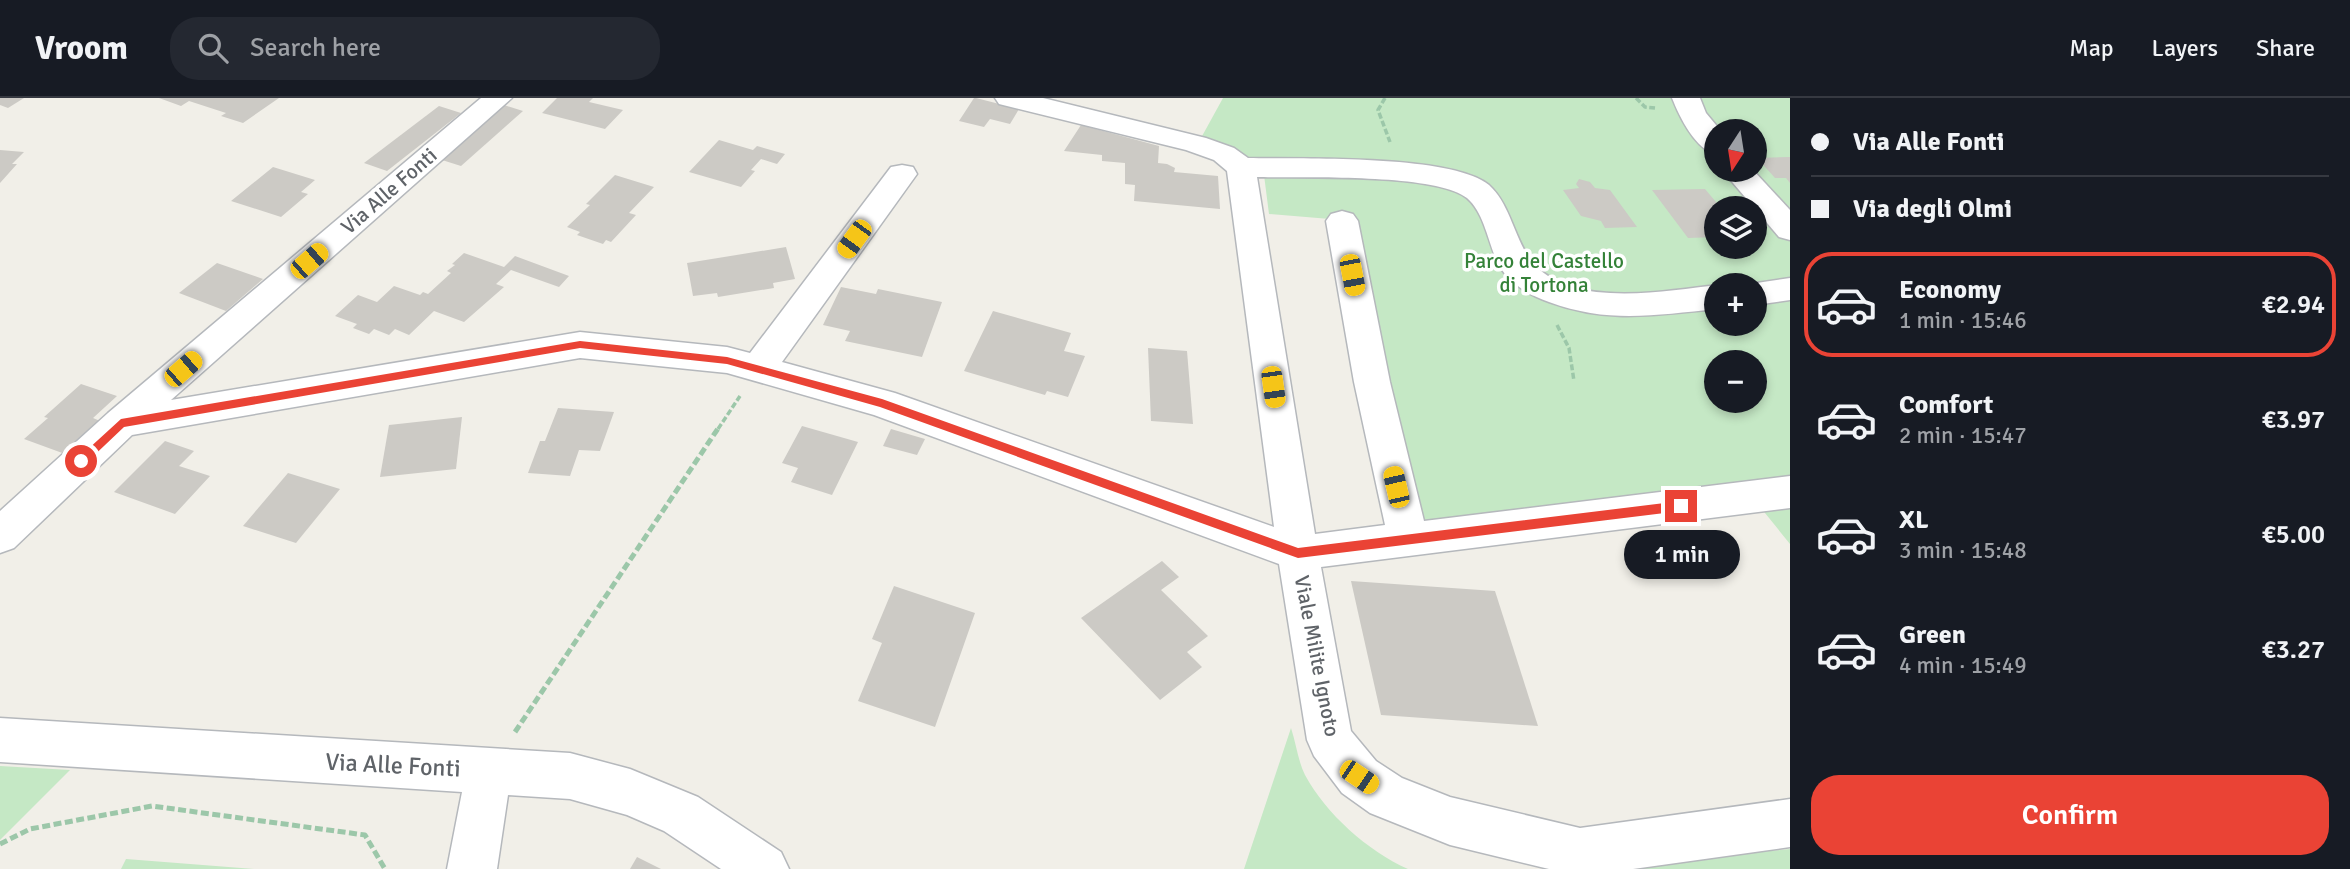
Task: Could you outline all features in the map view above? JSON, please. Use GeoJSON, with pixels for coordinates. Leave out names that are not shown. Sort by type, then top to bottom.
{"type":"FeatureCollection","features":[{"type":"Feature","properties":{"kind":"street","name":"Via Alle Fonti"},"geometry":{"type":"LineString","coordinates":[[0,536],[121,423],[498,98]]}},
{"type":"Feature","properties":{"kind":"street"},"geometry":{"type":"LineString","coordinates":[[1009,98],[1196,144],[1224,154],[1241,167],[1416,172],[1451,179],[1478,192],[1495,218],[1517,266],[1541,286],[1584,302],[1631,306],[1704,298]]}},
{"type":"Feature","properties":{"kind":"street"},"geometry":{"type":"LineString","coordinates":[[1686,98],[1693,115],[1704,129]]}},
{"type":"Feature","properties":{"kind":"street","name":"Viale Milite Ignoto"},"geometry":{"type":"LineString","coordinates":[[1241,167],[1298,553],[1330,740],[1359,777],[1387,796],[1450,821],[1580,852],[1790,823]]}},
{"type":"Feature","properties":{"kind":"street"},"geometry":{"type":"LineString","coordinates":[[758,369],[902,174]]}},
{"type":"Feature","properties":{"kind":"street"},"geometry":{"type":"LineString","coordinates":[[1748,182],[1790,230]]}},
{"type":"Feature","properties":{"kind":"street"},"geometry":{"type":"LineString","coordinates":[[1342,221],[1372,382],[1408,539]]}},
{"type":"Feature","properties":{"kind":"street"},"geometry":{"type":"LineString","coordinates":[[1767,292],[1790,289]]}},
{"type":"Feature","properties":{"kind":"street"},"geometry":{"type":"LineString","coordinates":[[121,423],[580,345],[727,360],[882,403],[1298,553],[1790,492]]}},
{"type":"Feature","properties":{"kind":"street","name":"Via Alle Fonti"},"geometry":{"type":"LineString","coordinates":[[0,740],[570,776],[630,792],[681,814],[764,869]]}},
{"type":"Feature","properties":{"kind":"street"},"geometry":{"type":"LineString","coordinates":[[472,869],[489,770]]}},
{"type":"Feature","properties":{"kind":"path"},"geometry":{"type":"LineString","coordinates":[[1385,98],[1378,110],[1391,144],[1416,172]]}},
{"type":"Feature","properties":{"kind":"path"},"geometry":{"type":"LineString","coordinates":[[1541,286],[1569,348],[1574,381]]}},
{"type":"Feature","properties":{"kind":"path"},"geometry":{"type":"LineString","coordinates":[[489,770],[758,369]]}},
{"type":"Feature","properties":{"kind":"path"},"geometry":{"type":"LineString","coordinates":[[0,844],[30,829],[152,806],[365,835],[385,869]]}},
{"type":"Feature","properties":{"kind":"green space","name":"Parco del Castello di Tortona"},"geometry":{"type":"Polygon","coordinates":[[[1223,98],[1790,98],[1790,544],[1748,492],[1421,525],[1354,221],[1269,214],[1264,175],[1201,138],[1223,98]]]}},
{"type":"Feature","properties":{"kind":"green space"},"geometry":{"type":"Polygon","coordinates":[[[1291,728],[1305,775],[1324,804],[1363,842],[1408,869],[1244,869],[1291,728]]]}},
{"type":"Feature","properties":{"kind":"green space"},"geometry":{"type":"Polygon","coordinates":[[[0,766],[70,770],[0,840],[0,766]]]}},
{"type":"Feature","properties":{"kind":"green space"},"geometry":{"type":"Polygon","coordinates":[[[1790,849],[1790,869],[1579,869],[1790,849]]]}},
{"type":"Feature","properties":{"kind":"green space"},"geometry":{"type":"Polygon","coordinates":[[[126,859],[254,869],[121,869],[126,859]]]}},
{"type":"Feature","properties":{"kind":"building"},"geometry":{"type":"Polygon","coordinates":[[[0,98],[24,98],[8,108],[0,105],[0,98]]]}},
{"type":"Feature","properties":{"kind":"building"},"geometry":{"type":"Polygon","coordinates":[[[159,98],[279,98],[243,123],[221,116],[226,113],[189,101],[181,106],[159,98]]]}},
{"type":"Feature","properties":{"kind":"building"},"geometry":{"type":"Polygon","coordinates":[[[557,98],[593,98],[589,102],[623,110],[605,129],[542,113],[557,98]]]}},
{"type":"Feature","properties":{"kind":"building"},"geometry":{"type":"Polygon","coordinates":[[[974,98],[1019,109],[1010,124],[990,119],[984,127],[959,121],[974,98]]]}},
{"type":"Feature","properties":{"kind":"building"},"geometry":{"type":"Polygon","coordinates":[[[504,105],[523,111],[461,166],[442,160],[504,105]]]}},
{"type":"Feature","properties":{"kind":"building"},"geometry":{"type":"Polygon","coordinates":[[[439,106],[461,113],[387,171],[364,163],[439,106]]]}},
{"type":"Feature","properties":{"kind":"building"},"geometry":{"type":"Polygon","coordinates":[[[1081,125],[1159,146],[1158,163],[1175,168],[1174,172],[1218,176],[1220,209],[1134,201],[1135,185],[1125,184],[1125,163],[1102,161],[1102,155],[1064,151],[1081,125]]]}},
{"type":"Feature","properties":{"kind":"building"},"geometry":{"type":"Polygon","coordinates":[[[719,140],[753,150],[757,146],[785,154],[777,164],[761,159],[741,187],[689,172],[719,140]]]}},
{"type":"Feature","properties":{"kind":"building"},"geometry":{"type":"Polygon","coordinates":[[[0,150],[24,152],[12,164],[17,164],[0,183],[0,150]]]}},
{"type":"Feature","properties":{"kind":"building"},"geometry":{"type":"Polygon","coordinates":[[[1790,157],[1790,183],[1786,178],[1775,178],[1768,170],[1768,158],[1790,157]]]}},
{"type":"Feature","properties":{"kind":"building"},"geometry":{"type":"Polygon","coordinates":[[[273,167],[315,180],[301,192],[308,194],[281,217],[231,201],[273,167]]]}},
{"type":"Feature","properties":{"kind":"building"},"geometry":{"type":"Polygon","coordinates":[[[615,175],[654,187],[629,213],[636,215],[611,242],[606,240],[603,244],[577,235],[580,232],[567,227],[615,175]]]}},
{"type":"Feature","properties":{"kind":"building"},"geometry":{"type":"Polygon","coordinates":[[[1579,179],[1590,182],[1595,188],[1610,190],[1637,227],[1605,228],[1601,221],[1581,216],[1563,190],[1579,188],[1576,184],[1579,179]]]}},
{"type":"Feature","properties":{"kind":"building"},"geometry":{"type":"Polygon","coordinates":[[[1705,189],[1711,196],[1704,196],[1704,237],[1688,238],[1652,190],[1705,189]]]}},
{"type":"Feature","properties":{"kind":"building"},"geometry":{"type":"Polygon","coordinates":[[[786,247],[795,279],[773,283],[774,288],[718,297],[717,293],[693,296],[687,263],[786,247]]]}},
{"type":"Feature","properties":{"kind":"building"},"geometry":{"type":"Polygon","coordinates":[[[464,253],[504,267],[515,256],[569,276],[559,287],[511,270],[496,284],[504,287],[464,322],[434,311],[409,335],[395,329],[389,335],[374,329],[369,334],[353,328],[357,324],[335,316],[358,295],[377,302],[394,286],[420,295],[423,292],[428,294],[451,273],[447,271],[464,253]]]}},
{"type":"Feature","properties":{"kind":"building"},"geometry":{"type":"Polygon","coordinates":[[[217,263],[263,279],[226,311],[179,293],[217,263]]]}},
{"type":"Feature","properties":{"kind":"building"},"geometry":{"type":"Polygon","coordinates":[[[841,287],[876,294],[878,289],[942,302],[922,357],[845,341],[850,331],[823,325],[841,287]]]}},
{"type":"Feature","properties":{"kind":"building"},"geometry":{"type":"Polygon","coordinates":[[[993,311],[1071,333],[1064,351],[1085,356],[1068,397],[1047,391],[1045,395],[964,371],[993,311]]]}},
{"type":"Feature","properties":{"kind":"building"},"geometry":{"type":"Polygon","coordinates":[[[1148,348],[1187,351],[1193,424],[1151,421],[1148,348]]]}},
{"type":"Feature","properties":{"kind":"building"},"geometry":{"type":"Polygon","coordinates":[[[81,384],[117,396],[93,418],[100,421],[65,454],[24,439],[48,418],[44,417],[81,384]]]}},
{"type":"Feature","properties":{"kind":"building"},"geometry":{"type":"Polygon","coordinates":[[[558,408],[614,412],[600,451],[579,450],[570,476],[528,473],[540,441],[545,441],[558,408]]]}},
{"type":"Feature","properties":{"kind":"building"},"geometry":{"type":"Polygon","coordinates":[[[462,417],[456,469],[380,477],[389,425],[462,417]]]}},
{"type":"Feature","properties":{"kind":"building"},"geometry":{"type":"Polygon","coordinates":[[[802,426],[858,442],[832,495],[791,482],[798,468],[782,463],[802,426]]]}},
{"type":"Feature","properties":{"kind":"building"},"geometry":{"type":"Polygon","coordinates":[[[891,429],[925,439],[917,455],[883,446],[891,429]]]}},
{"type":"Feature","properties":{"kind":"building"},"geometry":{"type":"Polygon","coordinates":[[[165,441],[194,451],[179,466],[210,476],[175,514],[114,492],[165,441]]]}},
{"type":"Feature","properties":{"kind":"building"},"geometry":{"type":"Polygon","coordinates":[[[288,473],[340,489],[296,543],[243,526],[288,473]]]}},
{"type":"Feature","properties":{"kind":"building"},"geometry":{"type":"Polygon","coordinates":[[[1162,561],[1179,577],[1161,590],[1208,636],[1187,652],[1202,667],[1160,700],[1081,618],[1162,561]]]}},
{"type":"Feature","properties":{"kind":"building"},"geometry":{"type":"Polygon","coordinates":[[[1351,581],[1495,591],[1538,726],[1381,715],[1351,581]]]}},
{"type":"Feature","properties":{"kind":"building"},"geometry":{"type":"Polygon","coordinates":[[[894,586],[975,613],[935,727],[858,701],[882,643],[872,639],[894,586]]]}},
{"type":"Feature","properties":{"kind":"building"},"geometry":{"type":"Polygon","coordinates":[[[637,857],[661,869],[630,869],[637,857]]]}},
{"type":"Feature","properties":{"kind":"route"},"geometry":{"type":"LineString","coordinates":[[81,461],[121,423],[580,345],[727,360],[882,403],[1298,553],[1681,506]]}}]}
